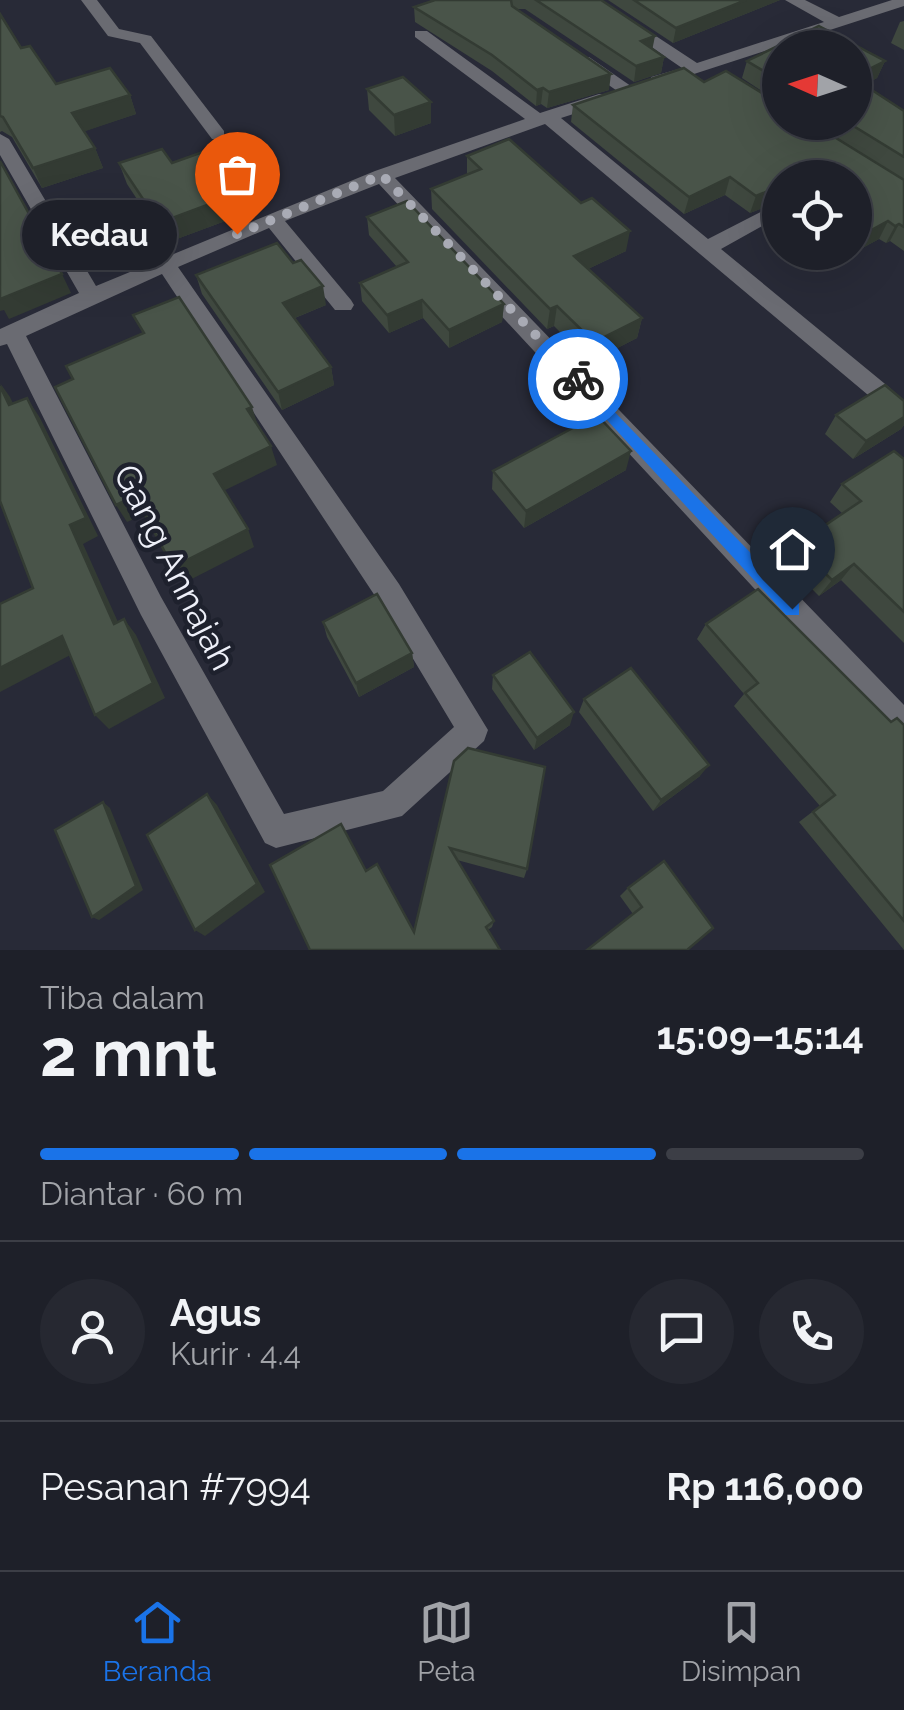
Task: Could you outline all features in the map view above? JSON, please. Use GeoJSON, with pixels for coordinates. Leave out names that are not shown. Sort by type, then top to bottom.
{"type":"FeatureCollection","features":[{"type":"Feature","properties":{"kind":"street"},"geometry":{"type":"LineString","coordinates":[[89,0],[114,34],[145,39],[218,135]]}},
{"type":"Feature","properties":{"kind":"street"},"geometry":{"type":"LineString","coordinates":[[591,0],[707,70]]}},
{"type":"Feature","properties":{"kind":"street"},"geometry":{"type":"LineString","coordinates":[[794,0],[835,22]]}},
{"type":"Feature","properties":{"kind":"street"},"geometry":{"type":"LineString","coordinates":[[6,336],[165,262],[382,175],[543,118],[707,70],[835,22],[895,4],[904,18]]}},
{"type":"Feature","properties":{"kind":"street"},"geometry":{"type":"LineString","coordinates":[[421,34],[543,118],[882,394]]}},
{"type":"Feature","properties":{"kind":"street"},"geometry":{"type":"LineString","coordinates":[[565,48],[628,91]]}},
{"type":"Feature","properties":{"kind":"street"},"geometry":{"type":"LineString","coordinates":[[0,139],[91,296]]}},
{"type":"Feature","properties":{"kind":"street"},"geometry":{"type":"LineString","coordinates":[[382,175],[904,727]]}},
{"type":"Feature","properties":{"kind":"street"},"geometry":{"type":"LineString","coordinates":[[706,249],[762,218]]}},
{"type":"Feature","properties":{"kind":"street"},"geometry":{"type":"LineString","coordinates":[[273,220],[343,304]]}},
{"type":"Feature","properties":{"kind":"street","name":"Gang Annajah"},"geometry":{"type":"LineString","coordinates":[[6,336],[276,832],[392,805],[473,730],[389,593],[165,262]]}},
{"type":"Feature","properties":{"kind":"building"},"geometry":{"type":"Polygon","coordinates":[[[435,0],[511,0],[512,6],[611,74],[549,92],[537,90],[492,55],[414,7],[435,0]]]}},
{"type":"Feature","properties":{"kind":"building"},"geometry":{"type":"Polygon","coordinates":[[[536,0],[601,0],[655,36],[641,41],[664,57],[636,66],[536,0]]]}},
{"type":"Feature","properties":{"kind":"building"},"geometry":{"type":"Polygon","coordinates":[[[634,0],[746,0],[676,28],[634,0]]]}},
{"type":"Feature","properties":{"kind":"building"},"geometry":{"type":"Polygon","coordinates":[[[0,14],[21,48],[30,46],[56,84],[110,68],[130,95],[72,113],[95,148],[33,168],[0,116],[0,14]]]}},
{"type":"Feature","properties":{"kind":"building"},"geometry":{"type":"Polygon","coordinates":[[[762,54],[762,70],[747,61],[762,54]]]}},
{"type":"Feature","properties":{"kind":"building"},"geometry":{"type":"Polygon","coordinates":[[[872,54],[885,61],[872,68],[872,54]]]}},
{"type":"Feature","properties":{"kind":"building"},"geometry":{"type":"Polygon","coordinates":[[[684,68],[704,82],[726,71],[762,93],[762,140],[839,140],[872,160],[762,160],[762,194],[756,196],[730,177],[689,197],[573,105],[684,68]]]}},
{"type":"Feature","properties":{"kind":"building"},"geometry":{"type":"Polygon","coordinates":[[[403,77],[431,102],[394,115],[367,89],[403,77]]]}},
{"type":"Feature","properties":{"kind":"building"},"geometry":{"type":"Polygon","coordinates":[[[872,90],[904,111],[904,157],[872,137],[872,90]]]}},
{"type":"Feature","properties":{"kind":"building"},"geometry":{"type":"Polygon","coordinates":[[[509,139],[581,203],[592,198],[630,231],[574,256],[642,318],[594,342],[557,306],[550,309],[431,189],[481,169],[467,156],[509,139]]]}},
{"type":"Feature","properties":{"kind":"building"},"geometry":{"type":"Polygon","coordinates":[[[217,147],[250,189],[159,223],[119,163],[162,149],[172,163],[217,147]]]}},
{"type":"Feature","properties":{"kind":"building"},"geometry":{"type":"Polygon","coordinates":[[[872,160],[904,180],[904,227],[888,221],[872,230],[872,160]]]}},
{"type":"Feature","properties":{"kind":"building"},"geometry":{"type":"Polygon","coordinates":[[[0,161],[62,274],[0,299],[0,161]]]}},
{"type":"Feature","properties":{"kind":"building"},"geometry":{"type":"Polygon","coordinates":[[[407,201],[504,304],[449,330],[422,300],[387,315],[360,283],[408,262],[367,217],[407,201]]]}},
{"type":"Feature","properties":{"kind":"building"},"geometry":{"type":"Polygon","coordinates":[[[277,243],[293,263],[301,260],[323,286],[283,303],[331,367],[278,392],[196,275],[277,243]]]}},
{"type":"Feature","properties":{"kind":"building"},"geometry":{"type":"Polygon","coordinates":[[[179,297],[252,407],[247,409],[271,446],[214,474],[248,529],[173,567],[135,496],[116,505],[55,387],[73,379],[66,366],[144,333],[133,315],[179,297]]]}},
{"type":"Feature","properties":{"kind":"building"},"geometry":{"type":"Polygon","coordinates":[[[885,385],[904,401],[904,417],[866,441],[836,415],[885,385]]]}},
{"type":"Feature","properties":{"kind":"building"},"geometry":{"type":"Polygon","coordinates":[[[0,386],[9,405],[27,398],[86,518],[70,525],[114,624],[124,619],[153,683],[95,715],[62,636],[0,668],[0,604],[33,588],[0,501],[0,386]]]}},
{"type":"Feature","properties":{"kind":"building"},"geometry":{"type":"Polygon","coordinates":[[[597,415],[631,451],[526,511],[493,471],[597,415]]]}},
{"type":"Feature","properties":{"kind":"building"},"geometry":{"type":"Polygon","coordinates":[[[894,451],[904,459],[904,612],[854,564],[832,580],[796,545],[861,501],[842,484],[894,451]]]}},
{"type":"Feature","properties":{"kind":"building"},"geometry":{"type":"Polygon","coordinates":[[[758,589],[891,722],[897,718],[904,725],[904,921],[813,812],[835,795],[745,693],[758,683],[706,624],[758,589]]]}},
{"type":"Feature","properties":{"kind":"building"},"geometry":{"type":"Polygon","coordinates":[[[377,594],[412,653],[356,683],[323,622],[377,594]]]}},
{"type":"Feature","properties":{"kind":"building"},"geometry":{"type":"Polygon","coordinates":[[[530,652],[574,712],[537,738],[493,675],[530,652]]]}},
{"type":"Feature","properties":{"kind":"building"},"geometry":{"type":"Polygon","coordinates":[[[631,668],[709,765],[661,800],[584,699],[631,668]]]}},
{"type":"Feature","properties":{"kind":"building"},"geometry":{"type":"Polygon","coordinates":[[[468,748],[545,767],[527,869],[450,848],[494,921],[486,927],[500,950],[310,950],[270,865],[341,824],[366,871],[377,864],[414,932],[454,761],[468,748]]]}},
{"type":"Feature","properties":{"kind":"building"},"geometry":{"type":"Polygon","coordinates":[[[207,794],[257,884],[195,930],[147,835],[207,794]]]}},
{"type":"Feature","properties":{"kind":"building"},"geometry":{"type":"Polygon","coordinates":[[[103,802],[136,886],[92,917],[55,830],[103,802]]]}},
{"type":"Feature","properties":{"kind":"building"},"geometry":{"type":"Polygon","coordinates":[[[664,861],[713,928],[687,950],[587,950],[642,907],[628,888],[664,861]]]}},
{"type":"Feature","properties":{"kind":"way so far"},"geometry":{"type":"LineString","coordinates":[[237,234],[382,175],[578,379]]}},
{"type":"Feature","properties":{"kind":"place","name":"Kedau"},"geometry":{"type":"Point","coordinates":[237,234]}},
{"type":"Feature","properties":{"kind":"route"},"geometry":{"type":"LineString","coordinates":[[578,379],[792,609]]}}]}
